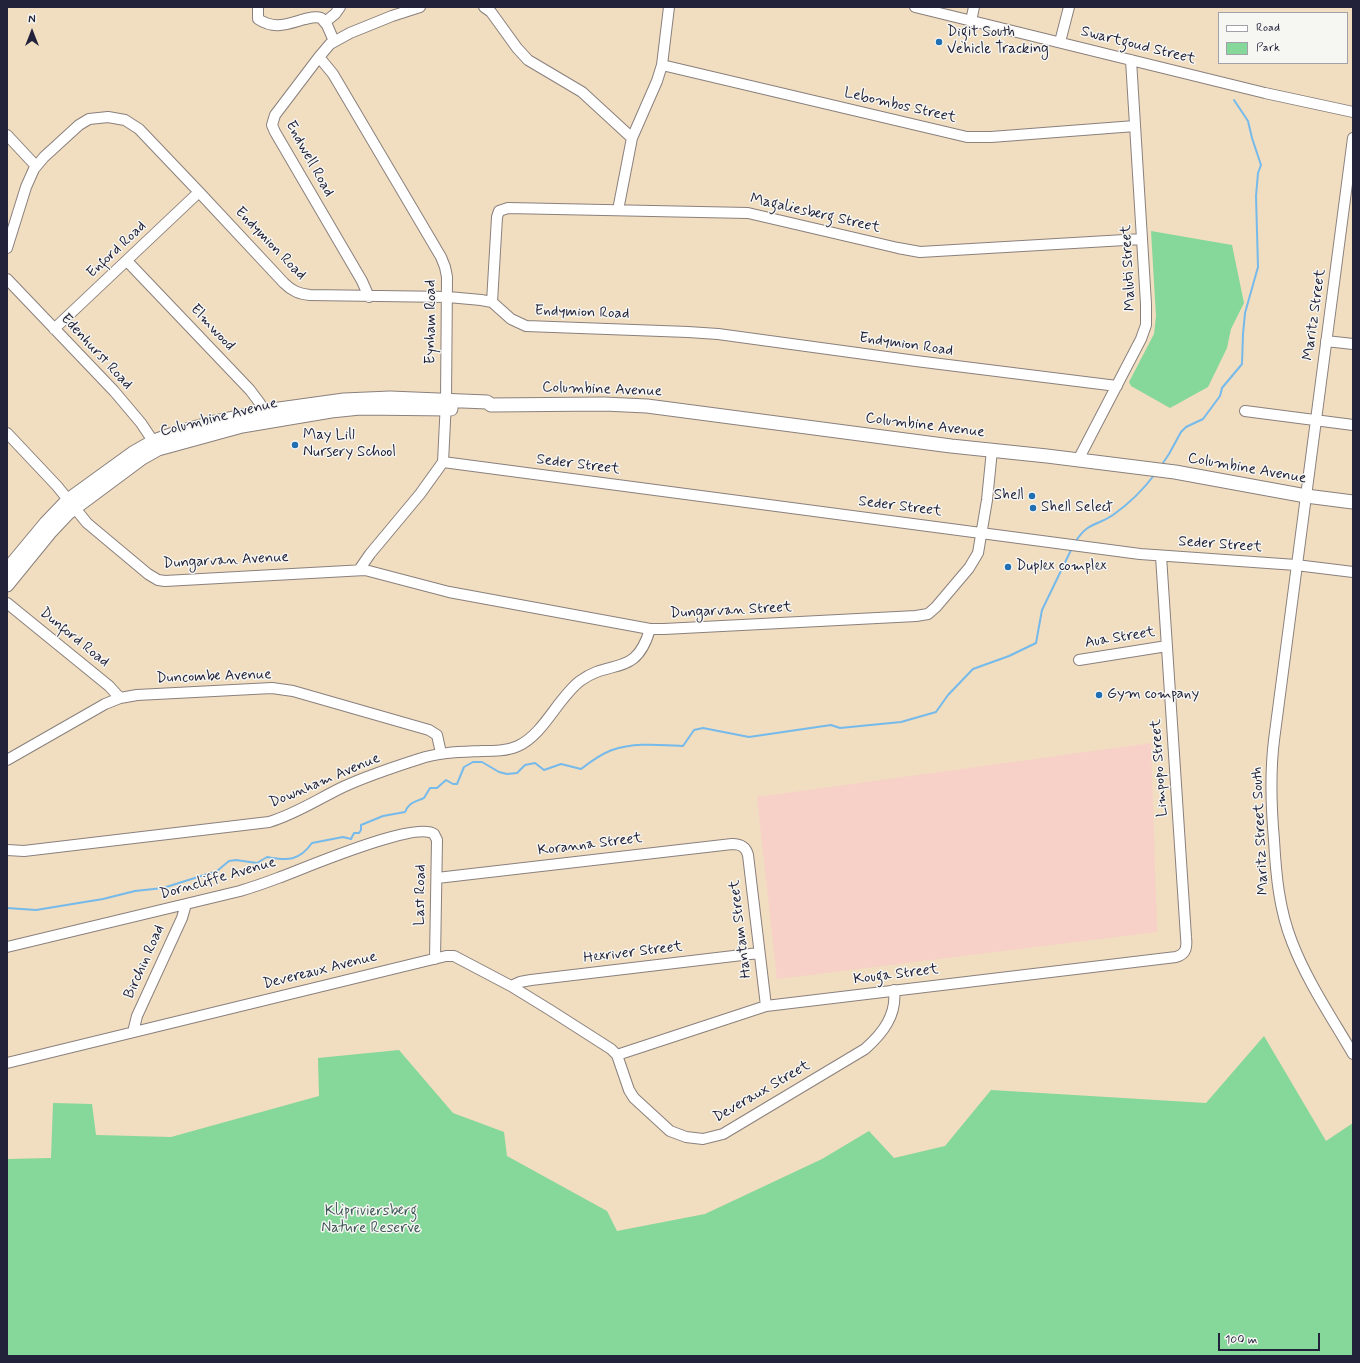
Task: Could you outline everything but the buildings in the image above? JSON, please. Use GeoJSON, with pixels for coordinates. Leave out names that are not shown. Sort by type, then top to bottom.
{"type":"FeatureCollection","features":[{"type":"Feature","properties":{"kind":"main road","name":"Columbine Avenue"},"geometry":{"type":"LineString","coordinates":[[7,570],[46,523],[71,504],[142,458],[156,445],[227,429],[268,416],[359,404],[488,407],[491,404],[604,404],[647,406],[1175,472],[1306,496],[1353,502]]}},
{"type":"Feature","properties":{"kind":"main road","name":"Columbine Avenue"},"geometry":{"type":"LineString","coordinates":[[7,585],[59,522],[71,504]]}},
{"type":"Feature","properties":{"kind":"street"},"geometry":{"type":"LineString","coordinates":[[258,7],[258,19],[268,24],[282,25],[316,17],[321,18],[325,22],[334,41]]}},
{"type":"Feature","properties":{"kind":"street"},"geometry":{"type":"LineString","coordinates":[[325,22],[335,14],[340,7]]}},
{"type":"Feature","properties":{"kind":"street","name":"Endwell Road"},"geometry":{"type":"LineString","coordinates":[[369,297],[362,281],[272,125],[275,115],[325,49],[334,41],[392,16],[420,7]]}},
{"type":"Feature","properties":{"kind":"street"},"geometry":{"type":"LineString","coordinates":[[484,7],[491,12],[520,52],[528,60],[575,87],[632,138]]}},
{"type":"Feature","properties":{"kind":"street"},"geometry":{"type":"LineString","coordinates":[[618,210],[632,138],[657,80],[662,64],[669,7]]}},
{"type":"Feature","properties":{"kind":"street","name":"Swartgoud Street"},"geometry":{"type":"LineString","coordinates":[[916,7],[1288,99],[1353,112]]}},
{"type":"Feature","properties":{"kind":"street"},"geometry":{"type":"LineString","coordinates":[[971,21],[974,7]]}},
{"type":"Feature","properties":{"kind":"street"},"geometry":{"type":"LineString","coordinates":[[1060,42],[1069,7]]}},
{"type":"Feature","properties":{"kind":"street","name":"Eynham Road"},"geometry":{"type":"LineString","coordinates":[[319,57],[333,74],[441,258],[447,272],[446,405],[443,462]]}},
{"type":"Feature","properties":{"kind":"street","name":"Maluti Street"},"geometry":{"type":"LineString","coordinates":[[1078,460],[1135,352],[1146,324],[1131,60]]}},
{"type":"Feature","properties":{"kind":"street","name":"Lebombos Street"},"geometry":{"type":"LineString","coordinates":[[662,64],[967,137],[991,137],[1135,126]]}},
{"type":"Feature","properties":{"kind":"street","name":"Endymion Road"},"geometry":{"type":"LineString","coordinates":[[36,166],[89,119],[102,117],[125,120],[139,129],[293,291],[299,294],[369,297],[448,297],[480,300],[492,302],[515,322],[535,328],[633,330],[718,334],[1117,386]]}},
{"type":"Feature","properties":{"kind":"street"},"geometry":{"type":"LineString","coordinates":[[7,135],[36,166],[28,183],[7,248]]}},
{"type":"Feature","properties":{"kind":"street","name":"Maritz Street"},"geometry":{"type":"LineString","coordinates":[[1306,496],[1353,138]]}},
{"type":"Feature","properties":{"kind":"street","name":"Enford Road"},"geometry":{"type":"LineString","coordinates":[[54,329],[200,192]]}},
{"type":"Feature","properties":{"kind":"street","name":"Magaliesberg Street"},"geometry":{"type":"LineString","coordinates":[[492,302],[497,217],[499,211],[508,208],[748,213],[916,252],[1142,239]]}},
{"type":"Feature","properties":{"kind":"street","name":"Elmwood"},"geometry":{"type":"LineString","coordinates":[[128,261],[250,390],[268,416]]}},
{"type":"Feature","properties":{"kind":"street","name":"Edenhurst Road"},"geometry":{"type":"LineString","coordinates":[[7,279],[114,391],[141,423],[156,445]]}},
{"type":"Feature","properties":{"kind":"street"},"geometry":{"type":"LineString","coordinates":[[1326,340],[1353,344]]}},
{"type":"Feature","properties":{"kind":"street"},"geometry":{"type":"LineString","coordinates":[[1245,411],[1353,425]]}},
{"type":"Feature","properties":{"kind":"street","name":"Dungarvan Avenue"},"geometry":{"type":"LineString","coordinates":[[7,433],[93,528],[155,579],[161,581],[359,570]]}},
{"type":"Feature","properties":{"kind":"street","name":"Dungarvan Street"},"geometry":{"type":"LineString","coordinates":[[359,570],[371,571],[449,592],[650,629],[678,629],[925,615],[936,607],[969,568],[978,553],[982,533],[992,450]]}},
{"type":"Feature","properties":{"kind":"street"},"geometry":{"type":"LineString","coordinates":[[359,570],[370,554],[420,494],[443,462]]}},
{"type":"Feature","properties":{"kind":"street","name":"Seder Street"},"geometry":{"type":"LineString","coordinates":[[443,462],[1161,556],[1296,565],[1353,572]]}},
{"type":"Feature","properties":{"kind":"street","name":"Maritz Street South"},"geometry":{"type":"LineString","coordinates":[[1306,496],[1271,765],[1271,796],[1276,875],[1283,914],[1297,956],[1353,1054]]}},
{"type":"Feature","properties":{"kind":"street","name":"Limpopo Street"},"geometry":{"type":"LineString","coordinates":[[1161,556],[1186,937],[1186,948],[1184,953]]}},
{"type":"Feature","properties":{"kind":"street","name":"Dunford Road"},"geometry":{"type":"LineString","coordinates":[[7,603],[109,686],[120,698]]}},
{"type":"Feature","properties":{"kind":"street","name":"Downham Avenue"},"geometry":{"type":"LineString","coordinates":[[7,850],[24,851],[269,822],[292,814],[343,787],[420,759],[441,753],[507,749],[516,747],[524,743],[542,725],[569,692],[582,680],[594,674],[627,663],[639,654],[646,642],[650,629]]}},
{"type":"Feature","properties":{"kind":"street","name":"Aua Street"},"geometry":{"type":"LineString","coordinates":[[1079,660],[1167,646]]}},
{"type":"Feature","properties":{"kind":"street","name":"Duncombe Avenue"},"geometry":{"type":"LineString","coordinates":[[7,760],[96,709],[120,698],[137,695],[253,688],[283,689],[432,731],[439,739],[441,753]]}},
{"type":"Feature","properties":{"kind":"street","name":"Dorncliffe Avenue"},"geometry":{"type":"LineString","coordinates":[[7,947],[186,904],[257,885],[380,840],[418,832],[427,831],[433,833]]}},
{"type":"Feature","properties":{"kind":"street","name":"Last Road"},"geometry":{"type":"LineString","coordinates":[[433,833],[437,840],[435,958]]}},
{"type":"Feature","properties":{"kind":"street","name":"Koranna Street"},"geometry":{"type":"LineString","coordinates":[[437,878],[732,844],[740,845],[745,848]]}},
{"type":"Feature","properties":{"kind":"street","name":"Hantam Street"},"geometry":{"type":"LineString","coordinates":[[745,848],[749,868],[766,1006]]}},
{"type":"Feature","properties":{"kind":"street","name":"Birchin Road"},"geometry":{"type":"LineString","coordinates":[[133,1032],[137,1016],[184,913],[186,904]]}},
{"type":"Feature","properties":{"kind":"street","name":"Hexriver Street"},"geometry":{"type":"LineString","coordinates":[[511,986],[520,982],[531,980],[759,953]]}},
{"type":"Feature","properties":{"kind":"street","name":"Kouga Street"},"geometry":{"type":"LineString","coordinates":[[617,1055],[766,1006],[1176,957],[1184,953]]}},
{"type":"Feature","properties":{"kind":"street","name":"Devereaux Avenue"},"geometry":{"type":"LineString","coordinates":[[7,1063],[446,956],[454,956],[511,986],[583,1030],[606,1045],[617,1055]]}},
{"type":"Feature","properties":{"kind":"street","name":"Deveraux Street"},"geometry":{"type":"LineString","coordinates":[[617,1055],[629,1090],[637,1101],[670,1131],[686,1137],[703,1139],[723,1134],[865,1049],[877,1037],[892,1014],[895,1000],[894,990]]}},
{"type":"Feature","properties":{"kind":"shaded area"},"geometry":{"type":"Polygon","coordinates":[[[1151,743],[1157,932],[777,979],[757,797],[1151,743]]]}},
{"type":"Feature","properties":{"kind":"green space"},"geometry":{"type":"Polygon","coordinates":[[[1151,231],[1232,245],[1244,303],[1231,329],[1227,348],[1208,387],[1170,408],[1131,386],[1129,382],[1154,334],[1156,316],[1151,231]]]}},
{"type":"Feature","properties":{"kind":"green space","name":"Klipriviersberg Nature Reserve"},"geometry":{"type":"Polygon","coordinates":[[[1264,1036],[1326,1141],[1353,1123],[1353,1356],[7,1356],[7,1159],[51,1158],[53,1103],[92,1104],[96,1135],[171,1137],[319,1096],[318,1058],[399,1050],[453,1113],[504,1132],[507,1156],[607,1211],[617,1231],[705,1214],[822,1159],[869,1131],[894,1158],[945,1146],[991,1090],[1206,1103],[1264,1036]]]}},
{"type":"Feature","properties":{"kind":"waterway"},"geometry":{"type":"LineString","coordinates":[[1161,466],[1181,432],[1186,427],[1203,419],[1220,396],[1222,388],[1242,364],[1245,313],[1258,267],[1256,196],[1258,173],[1261,165],[1248,121],[1234,100]]}},
{"type":"Feature","properties":{"kind":"waterway"},"geometry":{"type":"LineString","coordinates":[[1076,541],[1089,527],[1113,515],[1131,501],[1155,474]]}},
{"type":"Feature","properties":{"kind":"waterway"},"geometry":{"type":"LineString","coordinates":[[7,908],[36,910],[103,899],[135,891],[163,888],[217,871],[229,861],[236,860],[257,863],[267,857],[281,859],[292,858],[298,856],[312,843],[343,837],[351,839],[354,833],[359,833],[361,830],[361,825],[383,816],[405,812],[410,804],[424,798],[430,788],[437,788],[446,780],[453,784],[457,784],[464,767],[473,762],[482,762],[499,772],[507,774],[517,773],[525,765],[535,763],[544,770],[561,764],[581,769],[604,754],[620,747],[648,745],[683,746],[694,730],[703,728],[749,737],[831,725],[840,728],[901,722],[936,712],[948,695],[973,669],[1009,656],[1036,643],[1042,610],[1072,548]]}},
{"type":"Feature","properties":{"kind":"place","name":"Digit South Vehicle Tracking"},"geometry":{"type":"Point","coordinates":[939,42]}},
{"type":"Feature","properties":{"kind":"place","name":"May Lill Nursery School"},"geometry":{"type":"Point","coordinates":[295,445]}},
{"type":"Feature","properties":{"kind":"place","name":"Shell"},"geometry":{"type":"Point","coordinates":[1032,496]}},
{"type":"Feature","properties":{"kind":"place","name":"Shell Select"},"geometry":{"type":"Point","coordinates":[1033,508]}},
{"type":"Feature","properties":{"kind":"place","name":"Duplex complex"},"geometry":{"type":"Point","coordinates":[1008,567]}},
{"type":"Feature","properties":{"kind":"place","name":"Gym company"},"geometry":{"type":"Point","coordinates":[1099,695]}}]}
